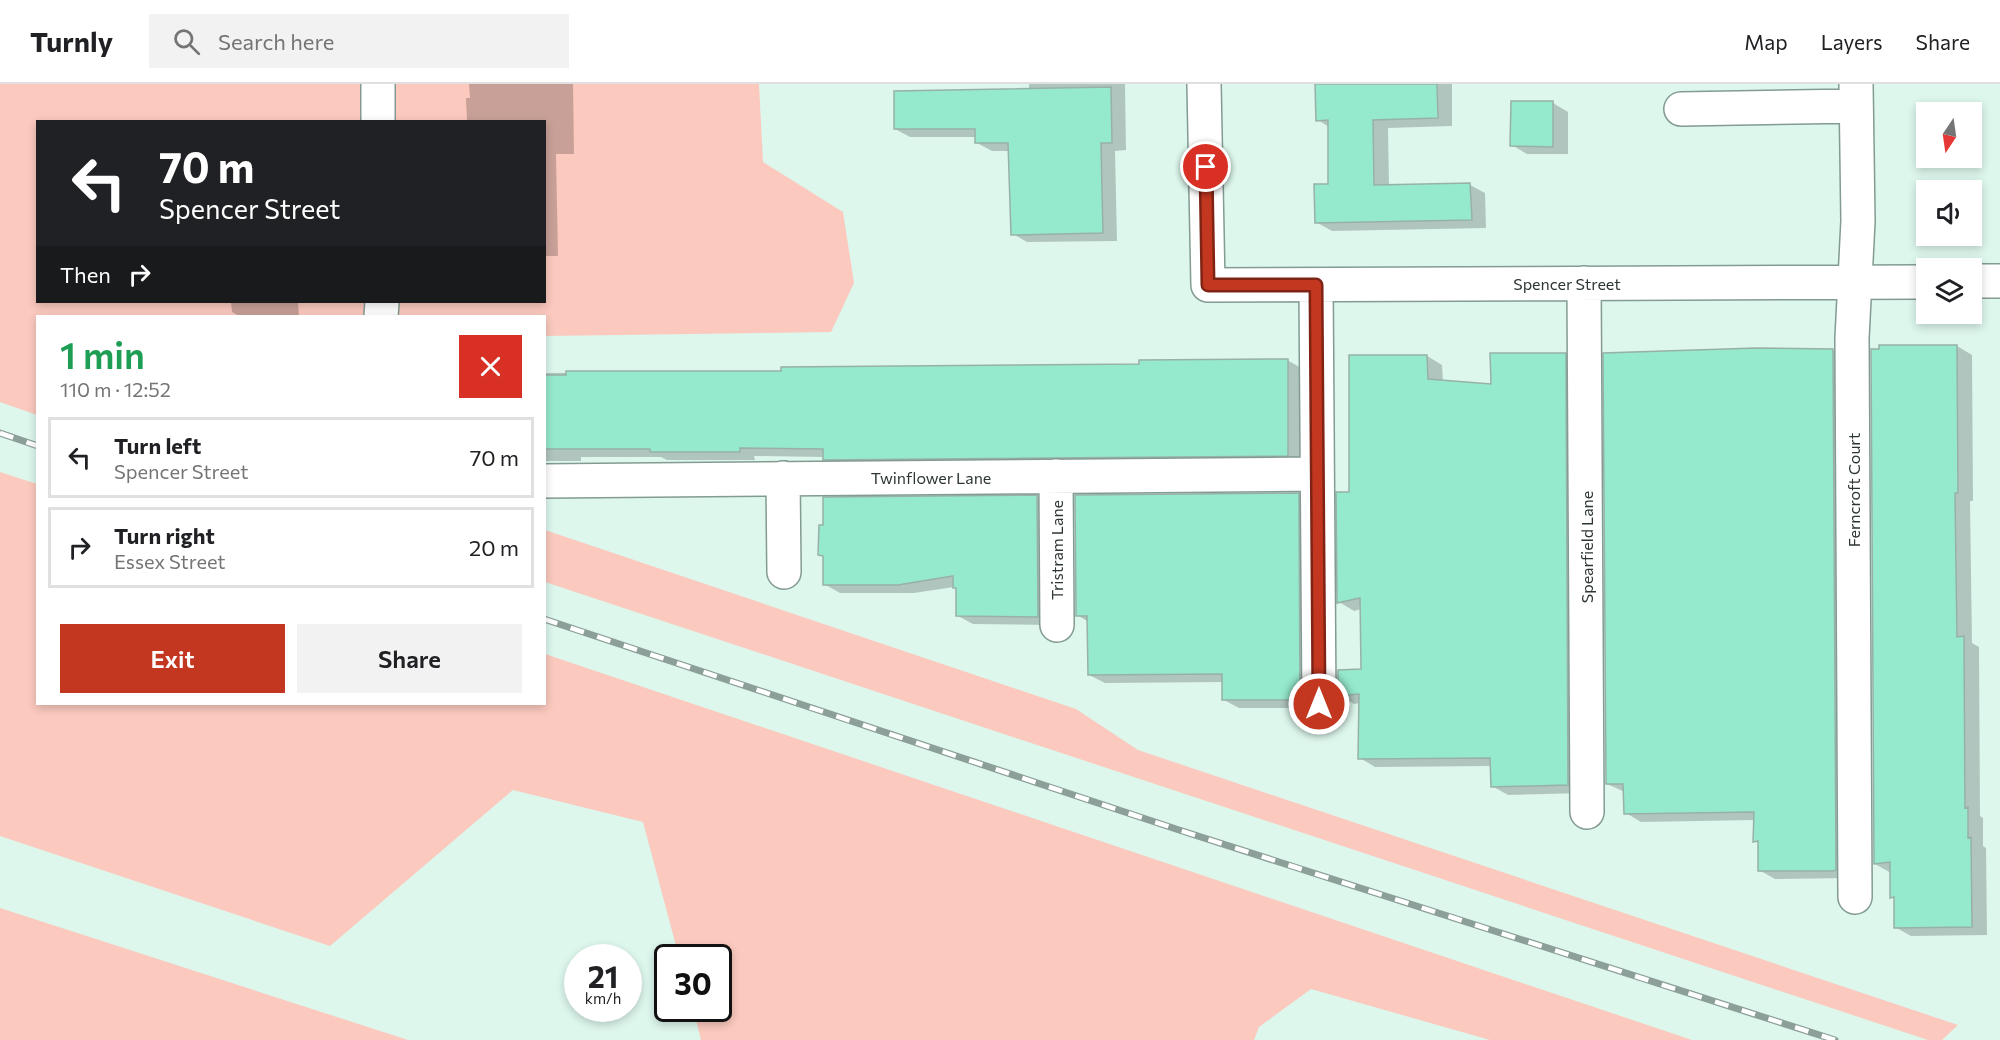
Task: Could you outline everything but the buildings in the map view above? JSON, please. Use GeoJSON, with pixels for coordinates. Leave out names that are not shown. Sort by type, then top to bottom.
{"type":"FeatureCollection","features":[{"type":"Feature","properties":{"kind":"street"},"geometry":{"type":"LineString","coordinates":[[378,84],[378,120]]}},
{"type":"Feature","properties":{"kind":"street","name":"Spencer Street"},"geometry":{"type":"LineString","coordinates":[[1204,84],[1208,285],[1916,282]]}},
{"type":"Feature","properties":{"kind":"street"},"geometry":{"type":"LineString","coordinates":[[1681,109],[1856,95]]}},
{"type":"Feature","properties":{"kind":"street","name":"Ferncroft Court"},"geometry":{"type":"LineString","coordinates":[[1856,95],[1858,221],[1852,338],[1856,897]]}},
{"type":"Feature","properties":{"kind":"street"},"geometry":{"type":"LineString","coordinates":[[1982,281],[2000,281]]}},
{"type":"Feature","properties":{"kind":"street","name":"Spearfield Lane"},"geometry":{"type":"LineString","coordinates":[[1584,283],[1587,812]]}},
{"type":"Feature","properties":{"kind":"street"},"geometry":{"type":"LineString","coordinates":[[1316,285],[1319,704]]}},
{"type":"Feature","properties":{"kind":"street","name":"Twinflower Lane"},"geometry":{"type":"LineString","coordinates":[[546,481],[1317,474]]}},
{"type":"Feature","properties":{"kind":"street","name":"Tristram Lane"},"geometry":{"type":"LineString","coordinates":[[1056,476],[1057,625]]}},
{"type":"Feature","properties":{"kind":"street"},"geometry":{"type":"LineString","coordinates":[[783,478],[783,573]]}},
{"type":"Feature","properties":{"kind":"shaded area"},"geometry":{"type":"Polygon","coordinates":[[[0,84],[759,84],[763,162],[843,212],[854,283],[831,332],[546,336],[546,315],[36,315],[36,415],[0,402],[0,84]]]}},
{"type":"Feature","properties":{"kind":"shaded area"},"geometry":{"type":"Polygon","coordinates":[[[0,472],[36,484],[36,705],[546,705],[546,654],[1692,1040],[1490,1040],[1311,989],[1259,1027],[1254,1040],[701,1040],[696,1022],[732,1022],[732,944],[676,944],[643,822],[513,790],[330,946],[0,836],[0,472]]]}},
{"type":"Feature","properties":{"kind":"shaded area"},"geometry":{"type":"Polygon","coordinates":[[[546,530],[1076,709],[1138,750],[1958,1025],[1942,1040],[1928,1040],[546,582],[546,530]]]}},
{"type":"Feature","properties":{"kind":"shaded area"},"geometry":{"type":"Polygon","coordinates":[[[0,908],[408,1040],[0,1040],[0,908]]]}},
{"type":"Feature","properties":{"kind":"railway"},"geometry":{"type":"LineString","coordinates":[[0,433],[36,445]]}},
{"type":"Feature","properties":{"kind":"railway"},"geometry":{"type":"LineString","coordinates":[[546,620],[1176,829],[1835,1040]]}},
{"type":"Feature","properties":{"kind":"route"},"geometry":{"type":"LineString","coordinates":[[1206,167],[1208,285],[1316,285],[1319,704]]}}]}
